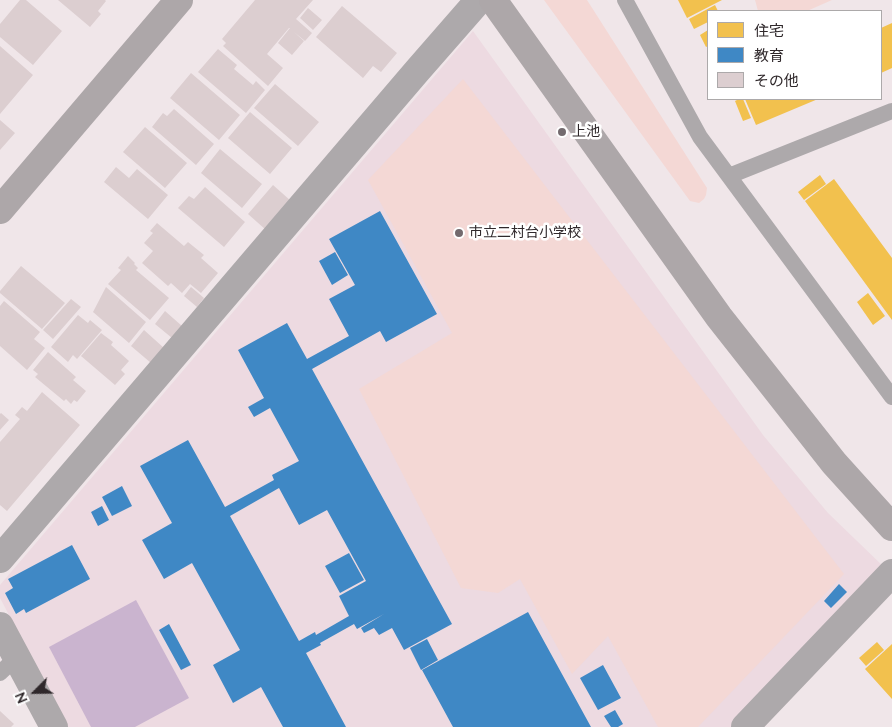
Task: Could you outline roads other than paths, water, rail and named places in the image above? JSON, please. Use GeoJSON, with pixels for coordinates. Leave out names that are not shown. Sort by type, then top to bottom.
{"type":"FeatureCollection","features":[{"type":"Feature","properties":{"kind":"street"},"geometry":{"type":"LineString","coordinates":[[0,210],[179,0]]}},
{"type":"Feature","properties":{"kind":"street"},"geometry":{"type":"LineString","coordinates":[[0,559],[479,0]]}},
{"type":"Feature","properties":{"kind":"street"},"geometry":{"type":"LineString","coordinates":[[493,0],[719,318],[834,463],[892,527]]}},
{"type":"Feature","properties":{"kind":"street"},"geometry":{"type":"LineString","coordinates":[[745,727],[892,573]]}},
{"type":"Feature","properties":{"kind":"street"},"geometry":{"type":"LineString","coordinates":[[0,626],[8,665],[42,721]]}},
{"type":"Feature","properties":{"kind":"lane"},"geometry":{"type":"LineString","coordinates":[[624,0],[700,137],[892,397]]}},
{"type":"Feature","properties":{"kind":"lane"},"geometry":{"type":"LineString","coordinates":[[729,176],[892,111]]}},
{"type":"Feature","properties":{"kind":"place","name":"上池"},"geometry":{"type":"Point","coordinates":[562,132]}},
{"type":"Feature","properties":{"kind":"place","name":"市立二村台小学校"},"geometry":{"type":"Point","coordinates":[459,233]}}]}
